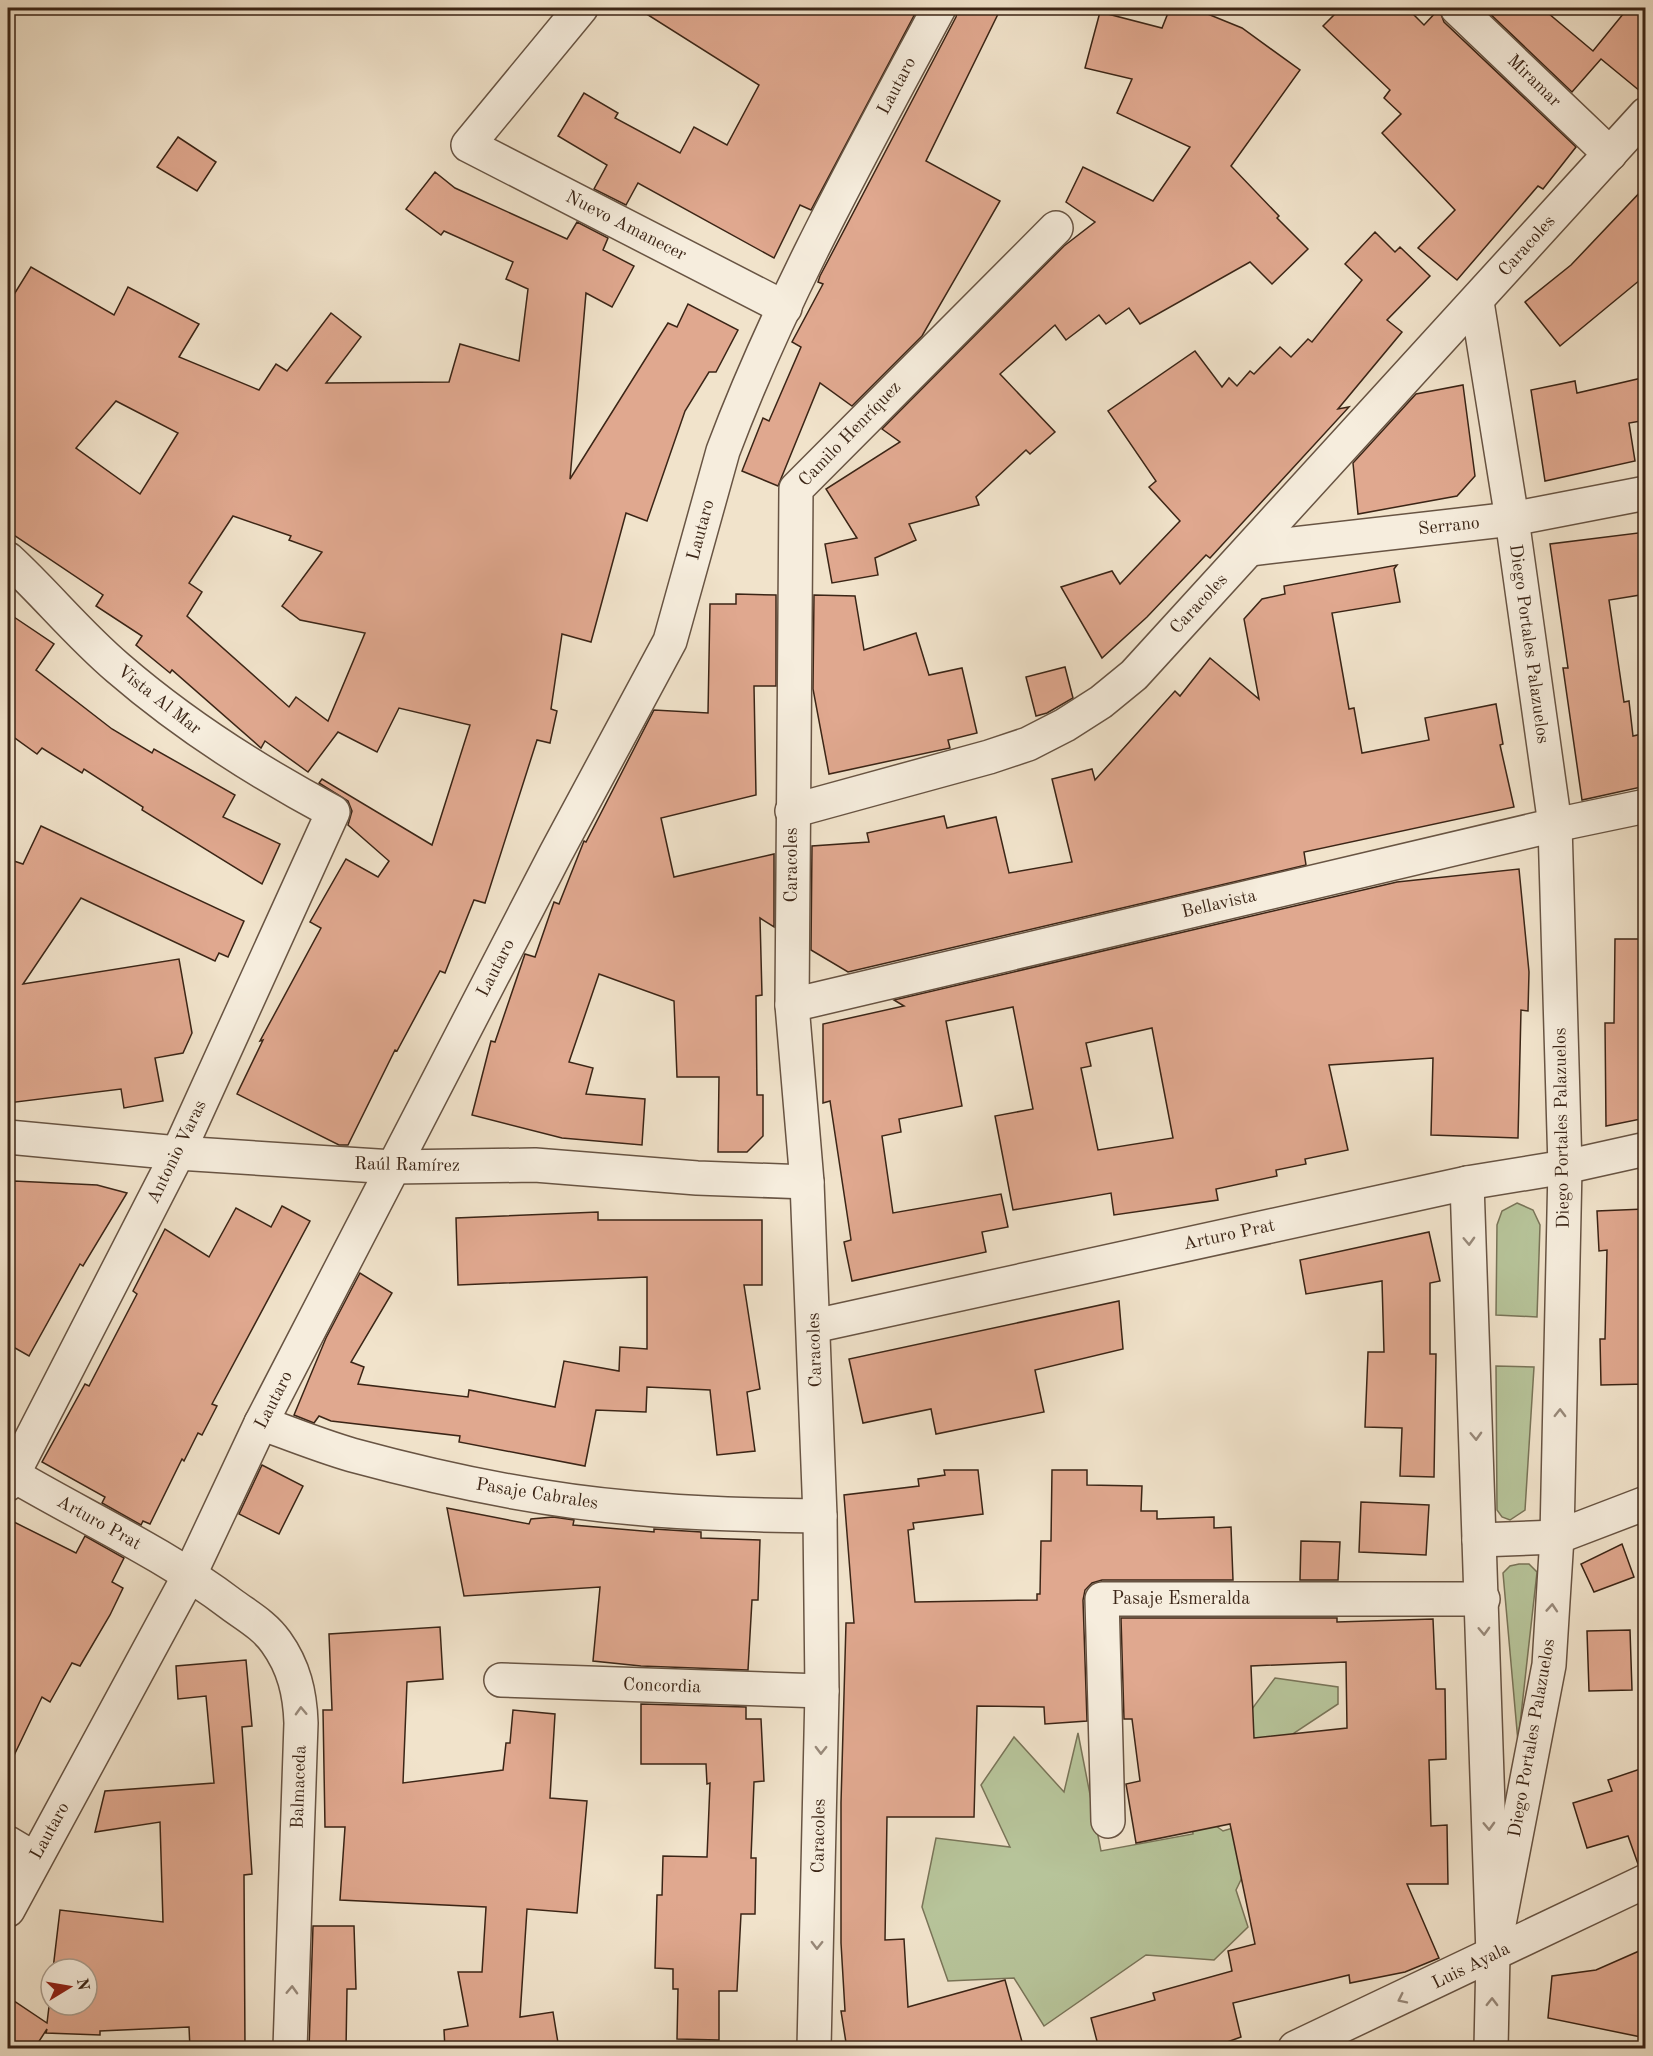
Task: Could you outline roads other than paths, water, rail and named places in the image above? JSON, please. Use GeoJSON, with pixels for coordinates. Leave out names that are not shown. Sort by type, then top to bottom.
{"type":"FeatureCollection","features":[{"type":"Feature","properties":{"kind":"street","name":"Nuevo Amanecer"},"geometry":{"type":"LineString","coordinates":[[581,8],[468,144],[785,308]]}},
{"type":"Feature","properties":{"kind":"street","name":"Lautaro"},"geometry":{"type":"LineString","coordinates":[[8,1910],[190,1574],[261,1423],[556,853],[670,641],[723,451],[785,308],[939,8]]}},
{"type":"Feature","properties":{"kind":"street","name":"Miramar"},"geometry":{"type":"LineString","coordinates":[[1458,8],[1610,154]]}},
{"type":"Feature","properties":{"kind":"street","name":"Caracoles"},"geometry":{"type":"LineString","coordinates":[[814,2049],[822,1691],[820,1516],[807,1182],[792,1005],[792,811],[989,758],[1028,744],[1065,726],[1101,702],[1134,675],[1477,302],[1646,114]]}},
{"type":"Feature","properties":{"kind":"street","name":"Camilo Henríquez"},"geometry":{"type":"LineString","coordinates":[[792,811],[795,489],[1056,228]]}},
{"type":"Feature","properties":{"kind":"street","name":"Diego Portales Palazuelos"},"geometry":{"type":"LineString","coordinates":[[1477,302],[1512,519],[1555,825],[1565,1167],[1557,1537],[1549,1665],[1493,1955]]}},
{"type":"Feature","properties":{"kind":"street","name":"Serrano"},"geometry":{"type":"LineString","coordinates":[[1250,549],[1512,519],[1646,493]]}},
{"type":"Feature","properties":{"kind":"street","name":"Vista Al Mar"},"geometry":{"type":"LineString","coordinates":[[8,559],[63,618],[117,668],[175,714],[243,761],[333,812]]}},
{"type":"Feature","properties":{"kind":"street","name":"Bellavista"},"geometry":{"type":"LineString","coordinates":[[792,1005],[1555,825],[1646,806]]}},
{"type":"Feature","properties":{"kind":"street","name":"Antonio Varas"},"geometry":{"type":"LineString","coordinates":[[9,1477],[178,1153],[333,812]]}},
{"type":"Feature","properties":{"kind":"street","name":"Raúl Ramírez"},"geometry":{"type":"LineString","coordinates":[[8,1137],[178,1153],[393,1167],[535,1165],[697,1178],[807,1182]]}},
{"type":"Feature","properties":{"kind":"street","name":"Arturo Prat"},"geometry":{"type":"LineString","coordinates":[[814,1326],[1467,1183],[1565,1167],[1646,1149]]}},
{"type":"Feature","properties":{"kind":"street","name":"Diego Portales Palazuelos"},"geometry":{"type":"LineString","coordinates":[[1467,1183],[1483,1599],[1493,1955],[1491,2049]]}},
{"type":"Feature","properties":{"kind":"street","name":"Pasaje Cabrales"},"geometry":{"type":"LineString","coordinates":[[261,1423],[349,1454],[444,1478],[539,1496],[633,1508],[726,1515],[820,1516]]}},
{"type":"Feature","properties":{"kind":"street","name":"Arturo Prat"},"geometry":{"type":"LineString","coordinates":[[9,1477],[190,1574]]}},
{"type":"Feature","properties":{"kind":"street"},"geometry":{"type":"LineString","coordinates":[[1479,1540],[1557,1537],[1646,1503]]}},
{"type":"Feature","properties":{"kind":"street","name":"Balmaceda"},"geometry":{"type":"LineString","coordinates":[[190,1574],[258,1622],[288,1659],[296,1680],[301,1723],[290,2049]]}},
{"type":"Feature","properties":{"kind":"street","name":"Pasaje Esmeralda"},"geometry":{"type":"LineString","coordinates":[[1108,1821],[1102,1599],[1483,1599]]}},
{"type":"Feature","properties":{"kind":"street","name":"Concordia"},"geometry":{"type":"LineString","coordinates":[[501,1680],[822,1691]]}},
{"type":"Feature","properties":{"kind":"street"},"geometry":{"type":"LineString","coordinates":[[8,1843],[35,1859]]}},
{"type":"Feature","properties":{"kind":"street","name":"Luis Ayala"},"geometry":{"type":"LineString","coordinates":[[1295,2049],[1646,1881]]}}]}
